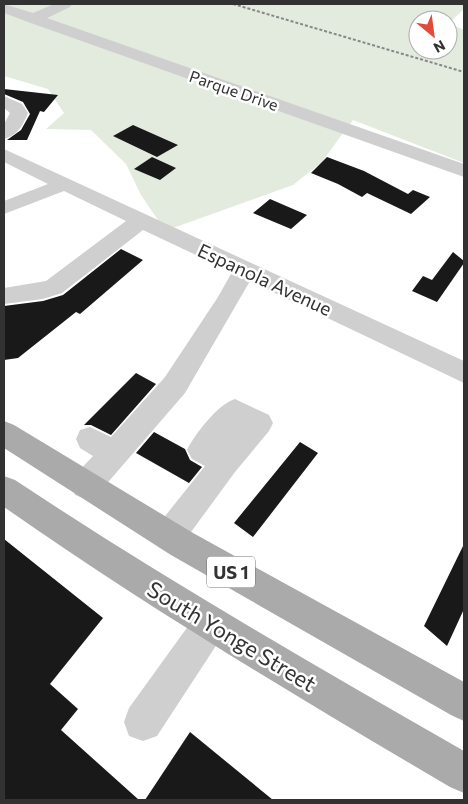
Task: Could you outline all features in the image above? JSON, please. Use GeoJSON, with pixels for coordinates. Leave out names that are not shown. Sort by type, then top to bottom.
{"type":"FeatureCollection","features":[{"type":"Feature","properties":{"kind":"main road","name":"US 1"},"geometry":{"type":"LineString","coordinates":[[4,433],[169,536],[340,634],[464,702]]}},
{"type":"Feature","properties":{"kind":"main road","name":"South Yonge Street"},"geometry":{"type":"LineString","coordinates":[[4,490],[148,585],[464,773]]}},
{"type":"Feature","properties":{"kind":"street"},"geometry":{"type":"LineString","coordinates":[[33,19],[65,4]]}},
{"type":"Feature","properties":{"kind":"street","name":"Parque Drive"},"geometry":{"type":"LineString","coordinates":[[4,8],[464,171]]}},
{"type":"Feature","properties":{"kind":"street"},"geometry":{"type":"LineString","coordinates":[[4,102],[16,108],[19,114],[14,126],[4,133]]}},
{"type":"Feature","properties":{"kind":"street","name":"Espanola Avenue"},"geometry":{"type":"LineString","coordinates":[[4,155],[464,373]]}},
{"type":"Feature","properties":{"kind":"street"},"geometry":{"type":"LineString","coordinates":[[4,208],[65,184]]}},
{"type":"Feature","properties":{"kind":"street"},"geometry":{"type":"LineString","coordinates":[[4,296],[43,291],[54,287],[124,235],[141,220]]}},
{"type":"Feature","properties":{"kind":"street"},"geometry":{"type":"LineString","coordinates":[[86,485],[102,447],[177,382],[228,301],[245,269]]}},
{"type":"Feature","properties":{"kind":"street"},"geometry":{"type":"LineString","coordinates":[[169,536],[225,463]]}},
{"type":"Feature","properties":{"kind":"street"},"geometry":{"type":"LineString","coordinates":[[143,722],[211,623]]}},
{"type":"Feature","properties":{"kind":"shaded area"},"geometry":{"type":"Polygon","coordinates":[[[4,4],[464,4],[464,9],[458,15],[458,10],[408,10],[408,60],[458,60],[458,27],[464,30],[464,163],[353,120],[349,126],[4,4]]]}},
{"type":"Feature","properties":{"kind":"shaded area"},"geometry":{"type":"Polygon","coordinates":[[[4,12],[343,133],[322,162],[293,185],[173,228],[158,220],[141,195],[126,164],[91,130],[46,129],[64,113],[48,89],[4,76],[4,12]]]}},
{"type":"Feature","properties":{"kind":"building"},"geometry":{"type":"Polygon","coordinates":[[[4,89],[58,95],[44,112],[40,111],[27,140],[7,140],[21,130],[30,114],[23,102],[4,94],[4,89]]]}},
{"type":"Feature","properties":{"kind":"building"},"geometry":{"type":"Polygon","coordinates":[[[133,125],[178,145],[157,157],[113,136],[133,125]]]}},
{"type":"Feature","properties":{"kind":"building"},"geometry":{"type":"Polygon","coordinates":[[[152,157],[176,168],[160,180],[134,169],[152,157]]]}},
{"type":"Feature","properties":{"kind":"building"},"geometry":{"type":"Polygon","coordinates":[[[327,157],[364,171],[408,194],[413,190],[430,197],[411,214],[367,193],[362,197],[338,184],[311,173],[327,157]]]}},
{"type":"Feature","properties":{"kind":"building"},"geometry":{"type":"Polygon","coordinates":[[[270,199],[307,215],[291,229],[253,213],[270,199]]]}},
{"type":"Feature","properties":{"kind":"building"},"geometry":{"type":"Polygon","coordinates":[[[121,249],[143,260],[80,314],[76,312],[18,358],[4,360],[4,306],[43,301],[63,295],[121,249]]]}},
{"type":"Feature","properties":{"kind":"building"},"geometry":{"type":"Polygon","coordinates":[[[453,252],[464,263],[437,302],[412,291],[423,276],[432,280],[453,252]]]}},
{"type":"Feature","properties":{"kind":"building"},"geometry":{"type":"Polygon","coordinates":[[[136,373],[156,384],[111,435],[91,425],[84,425],[136,373]]]}},
{"type":"Feature","properties":{"kind":"building"},"geometry":{"type":"Polygon","coordinates":[[[154,432],[185,449],[190,460],[202,467],[189,483],[136,453],[154,432]]]}},
{"type":"Feature","properties":{"kind":"building"},"geometry":{"type":"Polygon","coordinates":[[[300,442],[318,453],[253,537],[234,523],[300,442]]]}},
{"type":"Feature","properties":{"kind":"building"},"geometry":{"type":"Polygon","coordinates":[[[4,539],[103,618],[50,684],[78,709],[61,730],[139,800],[4,800],[4,539]]]}},
{"type":"Feature","properties":{"kind":"building"},"geometry":{"type":"Polygon","coordinates":[[[464,544],[464,609],[447,646],[424,626],[464,544]]]}},
{"type":"Feature","properties":{"kind":"building"},"geometry":{"type":"Polygon","coordinates":[[[190,732],[273,800],[145,800],[190,732]]]}},
{"type":"Feature","properties":{"kind":"railway"},"geometry":{"type":"LineString","coordinates":[[233,4],[464,72]]}}]}
